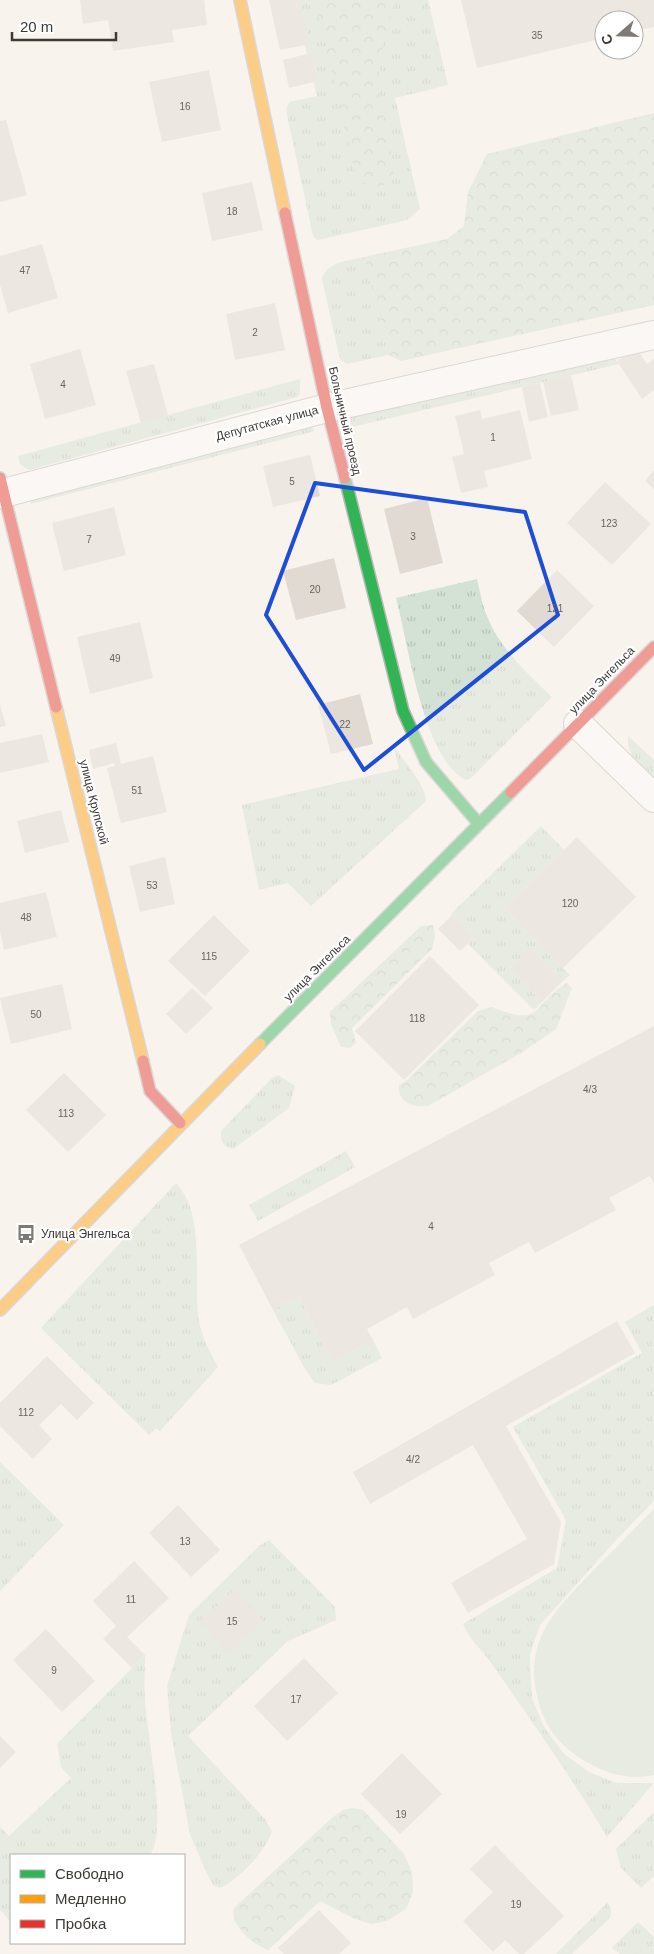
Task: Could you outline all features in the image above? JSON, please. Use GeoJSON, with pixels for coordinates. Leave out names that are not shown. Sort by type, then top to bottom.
{"type":"FeatureCollection","features":[{"type":"Feature","properties":{"kind":"street","name":"Больничный проезд"},"geometry":{"type":"LineString","coordinates":[[240,0],[326,408],[403,711],[426,762],[480,824]]}},
{"type":"Feature","properties":{"kind":"street","name":"Депутатская улица"},"geometry":{"type":"LineString","coordinates":[[1,488],[326,408],[654,335]]}},
{"type":"Feature","properties":{"kind":"street","name":"улица Крупской"},"geometry":{"type":"LineString","coordinates":[[1,488],[150,1091],[180,1123]]}},
{"type":"Feature","properties":{"kind":"street","name":"улица Энгельса"},"geometry":{"type":"LineString","coordinates":[[0,1310],[180,1123],[480,824],[654,647]]}},
{"type":"Feature","properties":{"kind":"street"},"geometry":{"type":"LineString","coordinates":[[578,724],[654,798]]}},
{"type":"Feature","properties":{"kind":"highlighted area"},"geometry":{"type":"Polygon","coordinates":[[[315,483],[525,512],[558,615],[364,770],[266,615],[315,483]]]}},
{"type":"Feature","properties":{"kind":"green space"},"geometry":{"type":"Polygon","coordinates":[[[294,0],[428,0],[448,85],[395,98],[420,209],[407,220],[317,240],[313,236],[286,110],[289,102],[317,96],[294,0]]]}},
{"type":"Feature","properties":{"kind":"green space"},"geometry":{"type":"Polygon","coordinates":[[[315,0],[395,0],[384,43],[379,76],[380,99],[392,155],[394,178],[381,187],[360,182],[355,173],[315,0]]]}},
{"type":"Feature","properties":{"kind":"green space"},"geometry":{"type":"Polygon","coordinates":[[[654,113],[654,305],[401,361],[388,355],[364,257],[447,239],[464,226],[468,192],[487,154],[654,113]]]}},
{"type":"Feature","properties":{"kind":"green space"},"geometry":{"type":"Polygon","coordinates":[[[364,257],[388,355],[347,364],[340,359],[322,279],[325,273],[334,265],[364,257]]]}},
{"type":"Feature","properties":{"kind":"green space"},"geometry":{"type":"Polygon","coordinates":[[[615,358],[619,364],[352,427],[350,422],[354,412],[615,358]]]}},
{"type":"Feature","properties":{"kind":"green space"},"geometry":{"type":"Polygon","coordinates":[[[300,379],[300,393],[297,397],[29,470],[20,464],[18,456],[300,379]]]}},
{"type":"Feature","properties":{"kind":"green space"},"geometry":{"type":"Polygon","coordinates":[[[311,426],[315,431],[30,504],[32,498],[311,426]]]}},
{"type":"Feature","properties":{"kind":"green space"},"geometry":{"type":"Polygon","coordinates":[[[477,579],[485,612],[499,639],[515,660],[552,697],[471,778],[466,780],[451,768],[439,749],[428,725],[419,698],[396,598],[477,579]]]}},
{"type":"Feature","properties":{"kind":"green space"},"geometry":{"type":"Polygon","coordinates":[[[628,736],[654,760],[654,777],[635,759],[629,749],[628,736]]]}},
{"type":"Feature","properties":{"kind":"green space"},"geometry":{"type":"Polygon","coordinates":[[[394,746],[418,781],[426,801],[311,906],[288,883],[259,890],[242,805],[399,769],[394,746]]]}},
{"type":"Feature","properties":{"kind":"green space"},"geometry":{"type":"Polygon","coordinates":[[[541,826],[564,850],[505,909],[570,975],[562,982],[530,949],[510,968],[542,1002],[534,1010],[468,944],[474,938],[451,914],[541,826]]]}},
{"type":"Feature","properties":{"kind":"green space"},"geometry":{"type":"Polygon","coordinates":[[[433,925],[435,936],[432,949],[352,1028],[356,1043],[350,1048],[341,1047],[331,1024],[330,1012],[421,926],[433,925]]]}},
{"type":"Feature","properties":{"kind":"green space"},"geometry":{"type":"Polygon","coordinates":[[[567,983],[572,988],[556,1029],[521,1053],[428,1106],[412,1105],[403,1100],[399,1091],[399,1085],[407,1080],[478,1011],[492,1007],[509,1013],[530,1015],[555,991],[567,983]]]}},
{"type":"Feature","properties":{"kind":"green space"},"geometry":{"type":"Polygon","coordinates":[[[278,1075],[295,1086],[289,1108],[233,1149],[225,1146],[221,1139],[221,1131],[272,1078],[278,1075]]]}},
{"type":"Feature","properties":{"kind":"green space"},"geometry":{"type":"Polygon","coordinates":[[[346,1151],[355,1167],[258,1221],[249,1205],[346,1151]]]}},
{"type":"Feature","properties":{"kind":"green space"},"geometry":{"type":"Polygon","coordinates":[[[176,1183],[186,1197],[192,1212],[195,1230],[197,1304],[200,1327],[218,1367],[160,1431],[156,1428],[149,1435],[41,1328],[176,1183]]]}},
{"type":"Feature","properties":{"kind":"green space"},"geometry":{"type":"Polygon","coordinates":[[[298,1296],[333,1362],[373,1340],[382,1358],[331,1385],[315,1383],[305,1369],[273,1310],[298,1296]]]}},
{"type":"Feature","properties":{"kind":"green space"},"geometry":{"type":"Polygon","coordinates":[[[654,1305],[654,1501],[617,1539],[540,1625],[530,1654],[532,1698],[544,1727],[564,1754],[589,1772],[616,1783],[654,1783],[607,1837],[551,1749],[463,1624],[557,1568],[566,1520],[513,1427],[642,1353],[625,1322],[654,1305]]]}},
{"type":"Feature","properties":{"kind":"green space"},"geometry":{"type":"Polygon","coordinates":[[[0,1462],[64,1525],[0,1591],[0,1462]]]}},
{"type":"Feature","properties":{"kind":"green space"},"geometry":{"type":"Polygon","coordinates":[[[654,1509],[654,1775],[631,1777],[609,1772],[588,1763],[558,1740],[549,1728],[540,1707],[534,1679],[535,1660],[539,1642],[556,1612],[581,1583],[654,1509]]]}},
{"type":"Feature","properties":{"kind":"green space"},"geometry":{"type":"Polygon","coordinates":[[[269,1540],[335,1607],[336,1620],[288,1641],[188,1736],[265,1819],[272,1831],[264,1846],[251,1863],[235,1878],[220,1888],[213,1885],[190,1834],[171,1733],[167,1686],[189,1615],[259,1546],[269,1540]]]}},
{"type":"Feature","properties":{"kind":"green space"},"geometry":{"type":"Polygon","coordinates":[[[145,1655],[145,1701],[157,1804],[155,1843],[150,1854],[10,1854],[10,1921],[0,1910],[0,1827],[9,1836],[71,1778],[61,1767],[57,1744],[145,1655]]]}},
{"type":"Feature","properties":{"kind":"green space"},"geometry":{"type":"Polygon","coordinates":[[[353,1808],[363,1810],[404,1854],[412,1872],[413,1892],[406,1909],[387,1921],[371,1924],[353,1918],[320,1901],[268,1950],[256,1944],[244,1934],[235,1921],[234,1908],[333,1817],[343,1810],[353,1808]]]}},
{"type":"Feature","properties":{"kind":"green space"},"geometry":{"type":"Polygon","coordinates":[[[654,1812],[654,1876],[641,1888],[621,1868],[616,1849],[654,1812]]]}},
{"type":"Feature","properties":{"kind":"green space"},"geometry":{"type":"Polygon","coordinates":[[[608,1902],[611,1910],[610,1918],[572,1954],[556,1954],[608,1902]]]}},
{"type":"Feature","properties":{"kind":"green space"},"geometry":{"type":"Polygon","coordinates":[[[638,1922],[654,1937],[654,1954],[620,1954],[612,1948],[638,1922]]]}},
{"type":"Feature","properties":{"kind":"building"},"geometry":{"type":"Polygon","coordinates":[[[80,0],[204,0],[207,25],[172,30],[174,42],[113,51],[108,20],[83,24],[80,0]]]}},
{"type":"Feature","properties":{"kind":"building"},"geometry":{"type":"Polygon","coordinates":[[[269,0],[299,0],[310,44],[280,50],[269,0]]]}},
{"type":"Feature","properties":{"kind":"building"},"geometry":{"type":"Polygon","coordinates":[[[461,0],[654,0],[654,27],[644,29],[644,10],[594,10],[594,40],[477,68],[461,0]]]}},
{"type":"Feature","properties":{"kind":"building"},"geometry":{"type":"Polygon","coordinates":[[[311,53],[318,81],[289,88],[283,60],[311,53]]]}},
{"type":"Feature","properties":{"kind":"building"},"geometry":{"type":"Polygon","coordinates":[[[209,70],[221,130],[162,142],[149,82],[209,70]]]}},
{"type":"Feature","properties":{"kind":"building"},"geometry":{"type":"Polygon","coordinates":[[[6,120],[27,195],[0,202],[0,121],[6,120]]]}},
{"type":"Feature","properties":{"kind":"building"},"geometry":{"type":"Polygon","coordinates":[[[252,182],[263,230],[212,241],[202,193],[252,182]]]}},
{"type":"Feature","properties":{"kind":"building"},"geometry":{"type":"Polygon","coordinates":[[[42,244],[58,298],[8,313],[0,285],[0,256],[42,244]]]}},
{"type":"Feature","properties":{"kind":"building"},"geometry":{"type":"Polygon","coordinates":[[[275,303],[285,350],[235,360],[226,314],[275,303]]]}},
{"type":"Feature","properties":{"kind":"building"},"geometry":{"type":"Polygon","coordinates":[[[636,348],[647,364],[654,359],[654,390],[642,399],[617,361],[636,348]]]}},
{"type":"Feature","properties":{"kind":"building"},"geometry":{"type":"Polygon","coordinates":[[[80,349],[96,405],[45,419],[30,364],[80,349]]]}},
{"type":"Feature","properties":{"kind":"building"},"geometry":{"type":"Polygon","coordinates":[[[154,364],[168,415],[141,423],[126,371],[154,364]]]}},
{"type":"Feature","properties":{"kind":"building"},"geometry":{"type":"Polygon","coordinates":[[[571,375],[579,410],[551,416],[543,382],[571,375]]]}},
{"type":"Feature","properties":{"kind":"building"},"geometry":{"type":"Polygon","coordinates":[[[540,383],[548,417],[529,422],[522,387],[540,383]]]}},
{"type":"Feature","properties":{"kind":"building"},"geometry":{"type":"Polygon","coordinates":[[[480,410],[482,419],[520,410],[532,459],[484,471],[488,487],[461,493],[452,457],[464,454],[455,416],[480,410]]]}},
{"type":"Feature","properties":{"kind":"building"},"geometry":{"type":"Polygon","coordinates":[[[310,455],[320,496],[273,507],[263,466],[310,455]]]}},
{"type":"Feature","properties":{"kind":"building"},"geometry":{"type":"Polygon","coordinates":[[[654,470],[654,489],[645,481],[654,470]]]}},
{"type":"Feature","properties":{"kind":"building"},"geometry":{"type":"Polygon","coordinates":[[[605,482],[651,524],[612,565],[567,523],[605,482]]]}},
{"type":"Feature","properties":{"kind":"building"},"geometry":{"type":"Polygon","coordinates":[[[427,498],[443,563],[400,574],[384,509],[427,498]]]}},
{"type":"Feature","properties":{"kind":"building"},"geometry":{"type":"Polygon","coordinates":[[[114,507],[126,555],[64,571],[52,523],[114,507]]]}},
{"type":"Feature","properties":{"kind":"building"},"geometry":{"type":"Polygon","coordinates":[[[334,558],[346,608],[296,620],[283,571],[334,558]]]}},
{"type":"Feature","properties":{"kind":"building"},"geometry":{"type":"Polygon","coordinates":[[[557,570],[594,606],[554,647],[517,611],[557,570]]]}},
{"type":"Feature","properties":{"kind":"building"},"geometry":{"type":"Polygon","coordinates":[[[140,622],[153,678],[90,694],[77,637],[140,622]]]}},
{"type":"Feature","properties":{"kind":"building"},"geometry":{"type":"Polygon","coordinates":[[[360,694],[373,744],[331,754],[318,705],[360,694]]]}},
{"type":"Feature","properties":{"kind":"building"},"geometry":{"type":"Polygon","coordinates":[[[0,705],[6,726],[0,727],[0,705]]]}},
{"type":"Feature","properties":{"kind":"building"},"geometry":{"type":"Polygon","coordinates":[[[42,734],[49,762],[0,773],[0,743],[42,734]]]}},
{"type":"Feature","properties":{"kind":"building"},"geometry":{"type":"Polygon","coordinates":[[[116,743],[121,764],[153,756],[167,812],[121,823],[107,768],[115,766],[114,763],[93,769],[89,750],[116,743]]]}},
{"type":"Feature","properties":{"kind":"building"},"geometry":{"type":"Polygon","coordinates":[[[61,810],[69,842],[25,853],[17,821],[61,810]]]}},
{"type":"Feature","properties":{"kind":"building"},"geometry":{"type":"Polygon","coordinates":[[[577,837],[636,897],[563,968],[505,909],[577,837]]]}},
{"type":"Feature","properties":{"kind":"building"},"geometry":{"type":"Polygon","coordinates":[[[165,857],[175,904],[140,912],[129,866],[165,857]]]}},
{"type":"Feature","properties":{"kind":"building"},"geometry":{"type":"Polygon","coordinates":[[[46,892],[57,937],[4,950],[0,932],[0,903],[46,892]]]}},
{"type":"Feature","properties":{"kind":"building"},"geometry":{"type":"Polygon","coordinates":[[[214,915],[250,951],[205,996],[168,961],[214,915]]]}},
{"type":"Feature","properties":{"kind":"building"},"geometry":{"type":"Polygon","coordinates":[[[452,915],[474,938],[460,951],[438,929],[452,915]]]}},
{"type":"Feature","properties":{"kind":"building"},"geometry":{"type":"Polygon","coordinates":[[[530,948],[562,982],[542,1002],[510,968],[530,948]]]}},
{"type":"Feature","properties":{"kind":"building"},"geometry":{"type":"Polygon","coordinates":[[[430,956],[479,1005],[404,1080],[355,1031],[430,956]]]}},
{"type":"Feature","properties":{"kind":"building"},"geometry":{"type":"Polygon","coordinates":[[[62,984],[72,1029],[11,1044],[0,998],[62,984]]]}},
{"type":"Feature","properties":{"kind":"building"},"geometry":{"type":"Polygon","coordinates":[[[192,988],[213,1008],[186,1034],[166,1014],[192,988]]]}},
{"type":"Feature","properties":{"kind":"building"},"geometry":{"type":"Polygon","coordinates":[[[654,1026],[654,1184],[650,1176],[609,1198],[616,1210],[535,1253],[529,1242],[489,1263],[495,1275],[413,1319],[407,1307],[367,1329],[373,1340],[333,1362],[298,1296],[273,1310],[239,1245],[654,1026]]]}},
{"type":"Feature","properties":{"kind":"building"},"geometry":{"type":"Polygon","coordinates":[[[64,1073],[106,1115],[68,1152],[26,1110],[64,1073]]]}},
{"type":"Feature","properties":{"kind":"building"},"geometry":{"type":"Polygon","coordinates":[[[617,1321],[635,1353],[506,1426],[561,1522],[554,1564],[468,1613],[451,1583],[527,1539],[473,1445],[370,1504],[353,1472],[617,1321]]]}},
{"type":"Feature","properties":{"kind":"building"},"geometry":{"type":"Polygon","coordinates":[[[47,1356],[94,1403],[77,1420],[61,1404],[39,1425],[52,1439],[33,1459],[0,1426],[0,1403],[47,1356]]]}},
{"type":"Feature","properties":{"kind":"building"},"geometry":{"type":"Polygon","coordinates":[[[178,1505],[220,1550],[191,1577],[149,1533],[178,1505]]]}},
{"type":"Feature","properties":{"kind":"building"},"geometry":{"type":"Polygon","coordinates":[[[134,1561],[169,1598],[127,1637],[145,1655],[132,1668],[103,1639],[116,1626],[93,1601],[134,1561]]]}},
{"type":"Feature","properties":{"kind":"building"},"geometry":{"type":"Polygon","coordinates":[[[235,1589],[263,1621],[229,1653],[200,1621],[235,1589]]]}},
{"type":"Feature","properties":{"kind":"building"},"geometry":{"type":"Polygon","coordinates":[[[46,1629],[95,1681],[62,1712],[13,1660],[46,1629]]]}},
{"type":"Feature","properties":{"kind":"building"},"geometry":{"type":"Polygon","coordinates":[[[304,1658],[338,1693],[287,1741],[254,1706],[304,1658]]]}},
{"type":"Feature","properties":{"kind":"building"},"geometry":{"type":"Polygon","coordinates":[[[0,1736],[16,1752],[0,1768],[0,1736]]]}},
{"type":"Feature","properties":{"kind":"building"},"geometry":{"type":"Polygon","coordinates":[[[402,1753],[442,1794],[400,1834],[361,1794],[402,1753]]]}},
{"type":"Feature","properties":{"kind":"building"},"geometry":{"type":"Polygon","coordinates":[[[495,1845],[564,1916],[524,1954],[519,1954],[505,1940],[493,1952],[463,1921],[493,1892],[470,1869],[495,1845]]]}},
{"type":"Feature","properties":{"kind":"building"},"geometry":{"type":"Polygon","coordinates":[[[319,1910],[351,1943],[339,1954],[284,1954],[278,1948],[319,1910]]]}},
{"type":"Feature","properties":{"kind":"traffic: fast"},"geometry":{"type":"LineString","coordinates":[[345,478],[403,711],[426,762],[479,824]]}},
{"type":"Feature","properties":{"kind":"traffic: fast"},"geometry":{"type":"LineString","coordinates":[[260,1044],[511,792]]}},
{"type":"Feature","properties":{"kind":"traffic: slow"},"geometry":{"type":"LineString","coordinates":[[240,0],[285,213]]}},
{"type":"Feature","properties":{"kind":"traffic: slow"},"geometry":{"type":"LineString","coordinates":[[56,707],[143,1061]]}},
{"type":"Feature","properties":{"kind":"traffic: slow"},"geometry":{"type":"LineString","coordinates":[[0,1310],[260,1044]]}},
{"type":"Feature","properties":{"kind":"traffic: jam"},"geometry":{"type":"LineString","coordinates":[[285,213],[327,408],[345,478]]}},
{"type":"Feature","properties":{"kind":"traffic: jam"},"geometry":{"type":"LineString","coordinates":[[0,478],[56,707]]}},
{"type":"Feature","properties":{"kind":"traffic: jam"},"geometry":{"type":"LineString","coordinates":[[511,792],[654,647]]}},
{"type":"Feature","properties":{"kind":"traffic: jam"},"geometry":{"type":"LineString","coordinates":[[143,1061],[150,1091],[180,1123]]}},
{"type":"Feature","properties":{"kind":"place","name":"Улица Энгельса"},"geometry":{"type":"Point","coordinates":[26,1234]}}]}
